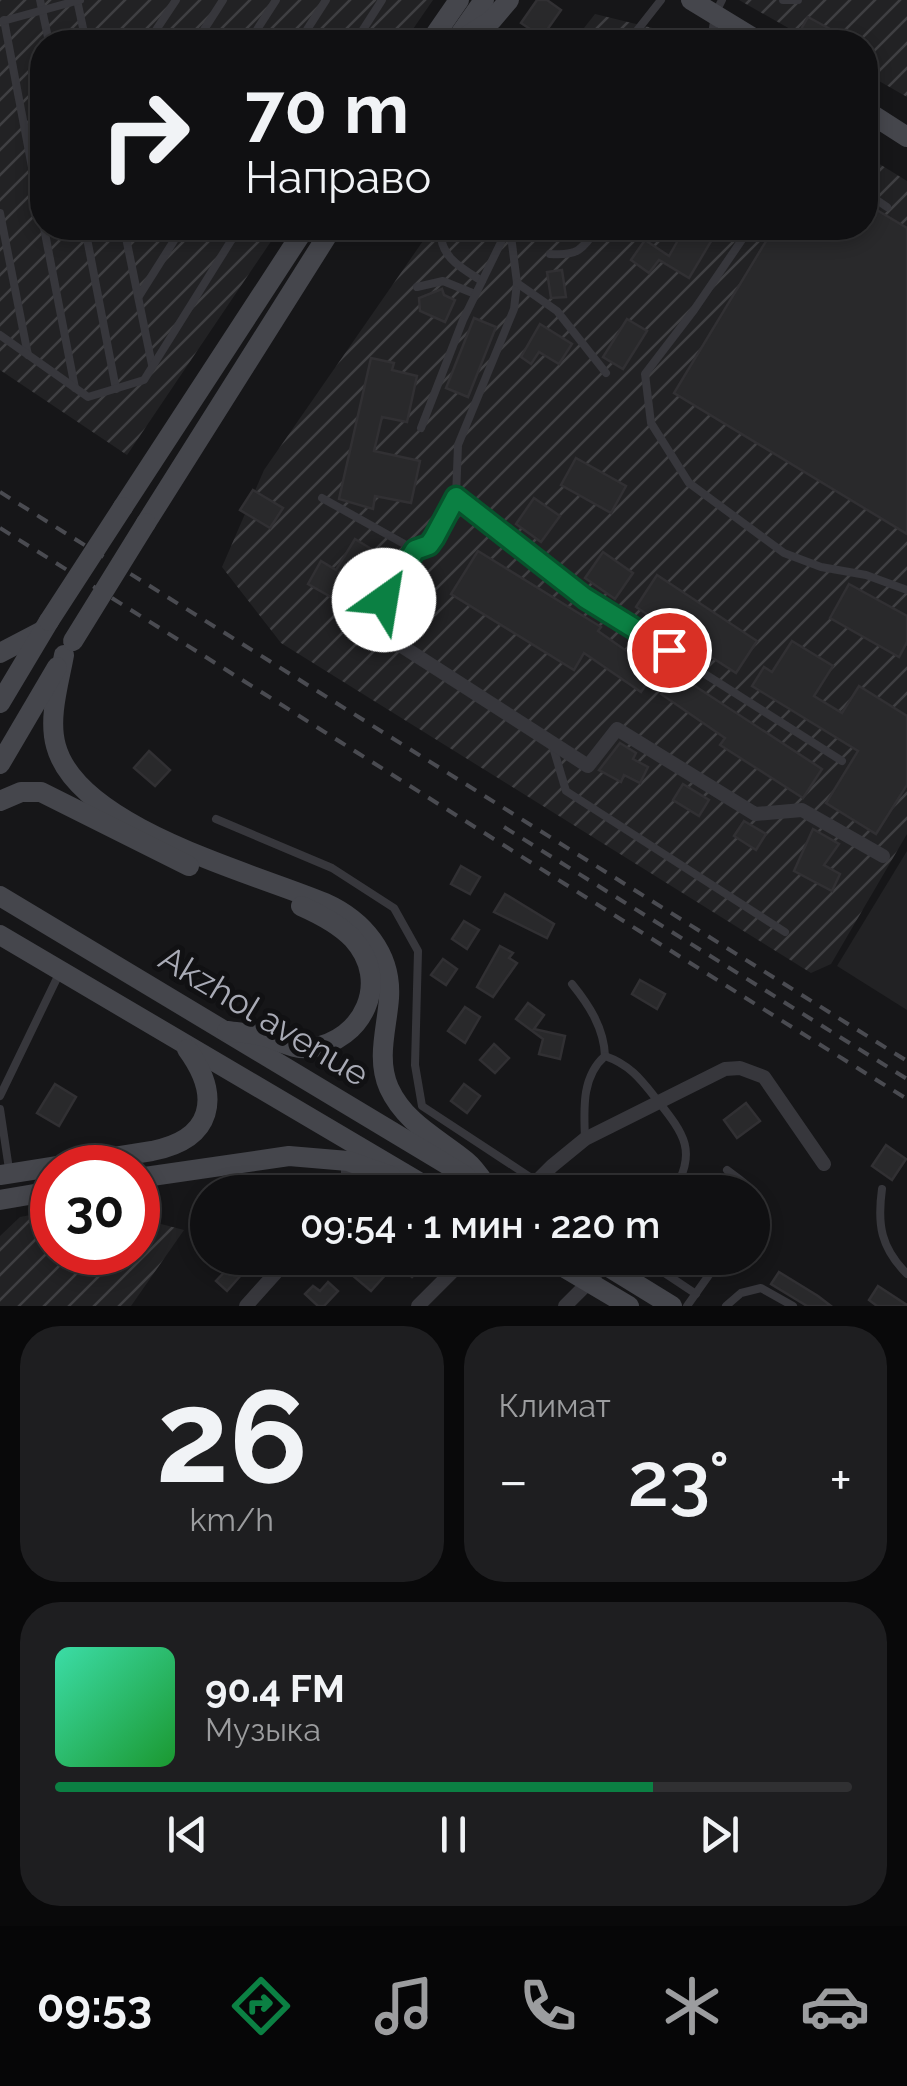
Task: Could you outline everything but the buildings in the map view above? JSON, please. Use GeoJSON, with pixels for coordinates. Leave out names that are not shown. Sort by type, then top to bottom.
{"type":"FeatureCollection","features":[{"type":"Feature","properties":{"kind":"main road"},"geometry":{"type":"LineString","coordinates":[[438,30],[459,0]]}},
{"type":"Feature","properties":{"kind":"main road"},"geometry":{"type":"LineString","coordinates":[[464,30],[484,0]]}},
{"type":"Feature","properties":{"kind":"main road"},"geometry":{"type":"LineString","coordinates":[[476,30],[492,20],[509,0]]}},
{"type":"Feature","properties":{"kind":"main road"},"geometry":{"type":"LineString","coordinates":[[690,0],[718,7],[746,30]]}},
{"type":"Feature","properties":{"kind":"main road"},"geometry":{"type":"LineString","coordinates":[[878,119],[907,138]]}},
{"type":"Feature","properties":{"kind":"main road"},"geometry":{"type":"LineString","coordinates":[[0,703],[122,506],[298,240]]}},
{"type":"Feature","properties":{"kind":"main road"},"geometry":{"type":"LineString","coordinates":[[0,764],[68,648],[324,240]]}},
{"type":"Feature","properties":{"kind":"main road"},"geometry":{"type":"LineString","coordinates":[[0,653],[47,625]]}},
{"type":"Feature","properties":{"kind":"main road"},"geometry":{"type":"LineString","coordinates":[[68,648],[54,716],[55,745],[70,774],[88,796],[183,851],[315,898],[345,912],[363,928],[387,969],[390,994],[382,1060],[388,1086],[401,1108],[424,1131],[470,1164],[479,1175]]}},
{"type":"Feature","properties":{"kind":"main road"},"geometry":{"type":"LineString","coordinates":[[0,800],[21,792],[41,792],[169,858],[322,916],[353,939],[362,952],[371,993],[363,1015],[347,1035],[306,1048],[228,1031]]}},
{"type":"Feature","properties":{"kind":"main road","name":"Akzhol avenue"},"geometry":{"type":"LineString","coordinates":[[0,896],[464,1175]]}},
{"type":"Feature","properties":{"kind":"main road","name":"Akzhol avenue"},"geometry":{"type":"LineString","coordinates":[[0,935],[406,1175]]}},
{"type":"Feature","properties":{"kind":"main road"},"geometry":{"type":"LineString","coordinates":[[5,1175],[162,1150],[190,1138],[209,1105],[208,1084],[180,1040]]}},
{"type":"Feature","properties":{"kind":"main road"},"geometry":{"type":"LineString","coordinates":[[160,1175],[290,1156],[348,1161],[387,1175]]}},
{"type":"Feature","properties":{"kind":"main road"},"geometry":{"type":"LineString","coordinates":[[1,1202],[30,1196]]}},
{"type":"Feature","properties":{"kind":"main road"},"geometry":{"type":"LineString","coordinates":[[577,1275],[629,1306]]}},
{"type":"Feature","properties":{"kind":"main road"},"geometry":{"type":"LineString","coordinates":[[628,1275],[672,1306]]}},
{"type":"Feature","properties":{"kind":"street"},"geometry":{"type":"LineString","coordinates":[[456,497],[429,545],[415,550],[368,625],[588,766],[617,730],[755,814],[802,810],[883,856]]}},
{"type":"Feature","properties":{"kind":"street"},"geometry":{"type":"LineString","coordinates":[[544,1175],[585,1139],[726,1069],[753,1072],[775,1090],[824,1164]]}},
{"type":"Feature","properties":{"kind":"street"},"geometry":{"type":"LineString","coordinates":[[348,1161],[348,1175]]}},
{"type":"Feature","properties":{"kind":"street"},"geometry":{"type":"LineString","coordinates":[[246,1306],[274,1275]]}},
{"type":"Feature","properties":{"kind":"street"},"geometry":{"type":"LineString","coordinates":[[418,1306],[449,1275]]}},
{"type":"Feature","properties":{"kind":"street"},"geometry":{"type":"LineString","coordinates":[[565,1306],[594,1275]]}},
{"type":"Feature","properties":{"kind":"lane"},"geometry":{"type":"LineString","coordinates":[[30,160],[2,21],[41,5],[78,0],[84,30]]}},
{"type":"Feature","properties":{"kind":"lane"},"geometry":{"type":"LineString","coordinates":[[156,30],[176,0]]}},
{"type":"Feature","properties":{"kind":"lane"},"geometry":{"type":"LineString","coordinates":[[204,30],[223,0]]}},
{"type":"Feature","properties":{"kind":"lane"},"geometry":{"type":"LineString","coordinates":[[256,30],[276,0]]}},
{"type":"Feature","properties":{"kind":"lane"},"geometry":{"type":"LineString","coordinates":[[307,30],[326,0]]}},
{"type":"Feature","properties":{"kind":"lane"},"geometry":{"type":"LineString","coordinates":[[363,30],[382,0]]}},
{"type":"Feature","properties":{"kind":"lane"},"geometry":{"type":"LineString","coordinates":[[637,30],[661,0]]}},
{"type":"Feature","properties":{"kind":"lane"},"geometry":{"type":"LineString","coordinates":[[783,0],[798,0]]}},
{"type":"Feature","properties":{"kind":"lane"},"geometry":{"type":"LineString","coordinates":[[41,5],[46,30]]}},
{"type":"Feature","properties":{"kind":"lane"},"geometry":{"type":"LineString","coordinates":[[878,201],[886,207]]}},
{"type":"Feature","properties":{"kind":"lane"},"geometry":{"type":"LineString","coordinates":[[0,213],[28,355]]}},
{"type":"Feature","properties":{"kind":"lane"},"geometry":{"type":"LineString","coordinates":[[46,240],[76,388]]}},
{"type":"Feature","properties":{"kind":"lane"},"geometry":{"type":"LineString","coordinates":[[86,240],[116,389]]}},
{"type":"Feature","properties":{"kind":"lane"},"geometry":{"type":"LineString","coordinates":[[128,240],[152,367]]}},
{"type":"Feature","properties":{"kind":"lane"},"geometry":{"type":"LineString","coordinates":[[138,297],[174,240]]}},
{"type":"Feature","properties":{"kind":"lane"},"geometry":{"type":"LineString","coordinates":[[0,335],[88,397],[144,380],[231,240]]}},
{"type":"Feature","properties":{"kind":"lane"},"geometry":{"type":"LineString","coordinates":[[441,240],[455,264],[482,281]]}},
{"type":"Feature","properties":{"kind":"lane"},"geometry":{"type":"LineString","coordinates":[[421,428],[475,294],[503,240]]}},
{"type":"Feature","properties":{"kind":"lane"},"geometry":{"type":"LineString","coordinates":[[511,240],[517,283],[514,309],[458,445],[456,497],[585,598],[842,762]]}},
{"type":"Feature","properties":{"kind":"lane"},"geometry":{"type":"LineString","coordinates":[[550,254],[573,256],[589,240]]}},
{"type":"Feature","properties":{"kind":"lane"},"geometry":{"type":"LineString","coordinates":[[742,240],[645,374],[652,423],[690,483],[784,553],[907,590]]}},
{"type":"Feature","properties":{"kind":"lane"},"geometry":{"type":"LineString","coordinates":[[418,286],[442,280],[475,294]]}},
{"type":"Feature","properties":{"kind":"lane"},"geometry":{"type":"LineString","coordinates":[[517,283],[557,310],[606,373]]}},
{"type":"Feature","properties":{"kind":"lane"},"geometry":{"type":"LineString","coordinates":[[322,498],[415,550]]}},
{"type":"Feature","properties":{"kind":"lane"},"geometry":{"type":"LineString","coordinates":[[551,742],[566,790],[785,932]]}},
{"type":"Feature","properties":{"kind":"lane"},"geometry":{"type":"LineString","coordinates":[[216,819],[332,868],[394,908],[418,950],[415,1065],[422,1106],[515,1175]]}},
{"type":"Feature","properties":{"kind":"lane"},"geometry":{"type":"LineString","coordinates":[[0,1096],[60,970]]}},
{"type":"Feature","properties":{"kind":"lane"},"geometry":{"type":"LineString","coordinates":[[572,984],[585,999],[602,1034],[605,1056]]}},
{"type":"Feature","properties":{"kind":"lane"},"geometry":{"type":"LineString","coordinates":[[605,1056],[634,1072],[673,1117],[686,1144],[682,1175]]}},
{"type":"Feature","properties":{"kind":"lane"},"geometry":{"type":"LineString","coordinates":[[585,1139],[586,1088],[596,1064],[605,1056]]}},
{"type":"Feature","properties":{"kind":"lane"},"geometry":{"type":"LineString","coordinates":[[0,1109],[5,1175]]}},
{"type":"Feature","properties":{"kind":"lane"},"geometry":{"type":"LineString","coordinates":[[727,1170],[734,1175]]}},
{"type":"Feature","properties":{"kind":"lane"},"geometry":{"type":"LineString","coordinates":[[882,1189],[881,1236],[884,1246],[907,1274]]}},
{"type":"Feature","properties":{"kind":"lane"},"geometry":{"type":"LineString","coordinates":[[668,1275],[696,1294]]}},
{"type":"Feature","properties":{"kind":"lane"},"geometry":{"type":"LineString","coordinates":[[688,1306],[709,1275]]}},
{"type":"Feature","properties":{"kind":"lane"},"geometry":{"type":"LineString","coordinates":[[726,1306],[741,1294],[761,1288],[793,1306]]}},
{"type":"Feature","properties":{"kind":"shaded area"},"geometry":{"type":"Polygon","coordinates":[[[0,0],[433,0],[412,30],[30,30],[30,240],[272,240],[127,455],[0,370],[0,0]]]}},
{"type":"Feature","properties":{"kind":"shaded area"},"geometry":{"type":"Polygon","coordinates":[[[739,0],[907,0],[907,97],[878,80],[878,30],[792,30],[739,0]]]}},
{"type":"Feature","properties":{"kind":"shaded area"},"geometry":{"type":"Polygon","coordinates":[[[595,14],[661,30],[582,30],[595,14]]]}},
{"type":"Feature","properties":{"kind":"shaded area"},"geometry":{"type":"Polygon","coordinates":[[[878,163],[907,181],[907,834],[831,964],[811,973],[281,643],[222,567],[264,470],[424,240],[878,240],[878,163]]]}},
{"type":"Feature","properties":{"kind":"shaded area"},"geometry":{"type":"Polygon","coordinates":[[[907,851],[907,1010],[837,966],[907,851]]]}},
{"type":"Feature","properties":{"kind":"shaded area"},"geometry":{"type":"Polygon","coordinates":[[[30,1215],[30,1275],[153,1275],[131,1306],[0,1306],[0,1236],[20,1217],[30,1215]]]}},
{"type":"Feature","properties":{"kind":"shaded area"},"geometry":{"type":"Polygon","coordinates":[[[160,1224],[184,1230],[160,1264],[160,1224]]]}},
{"type":"Feature","properties":{"kind":"railway"},"geometry":{"type":"LineString","coordinates":[[0,492],[907,1061]]}},
{"type":"Feature","properties":{"kind":"railway"},"geometry":{"type":"LineString","coordinates":[[0,528],[907,1099]]}},
{"type":"Feature","properties":{"kind":"railway"},"geometry":{"type":"LineString","coordinates":[[504,827],[907,1079]]}},
{"type":"Feature","properties":{"kind":"route"},"geometry":{"type":"LineString","coordinates":[[384,600],[415,550],[429,545],[434,538],[456,497],[585,598],[669,650]]}}]}
